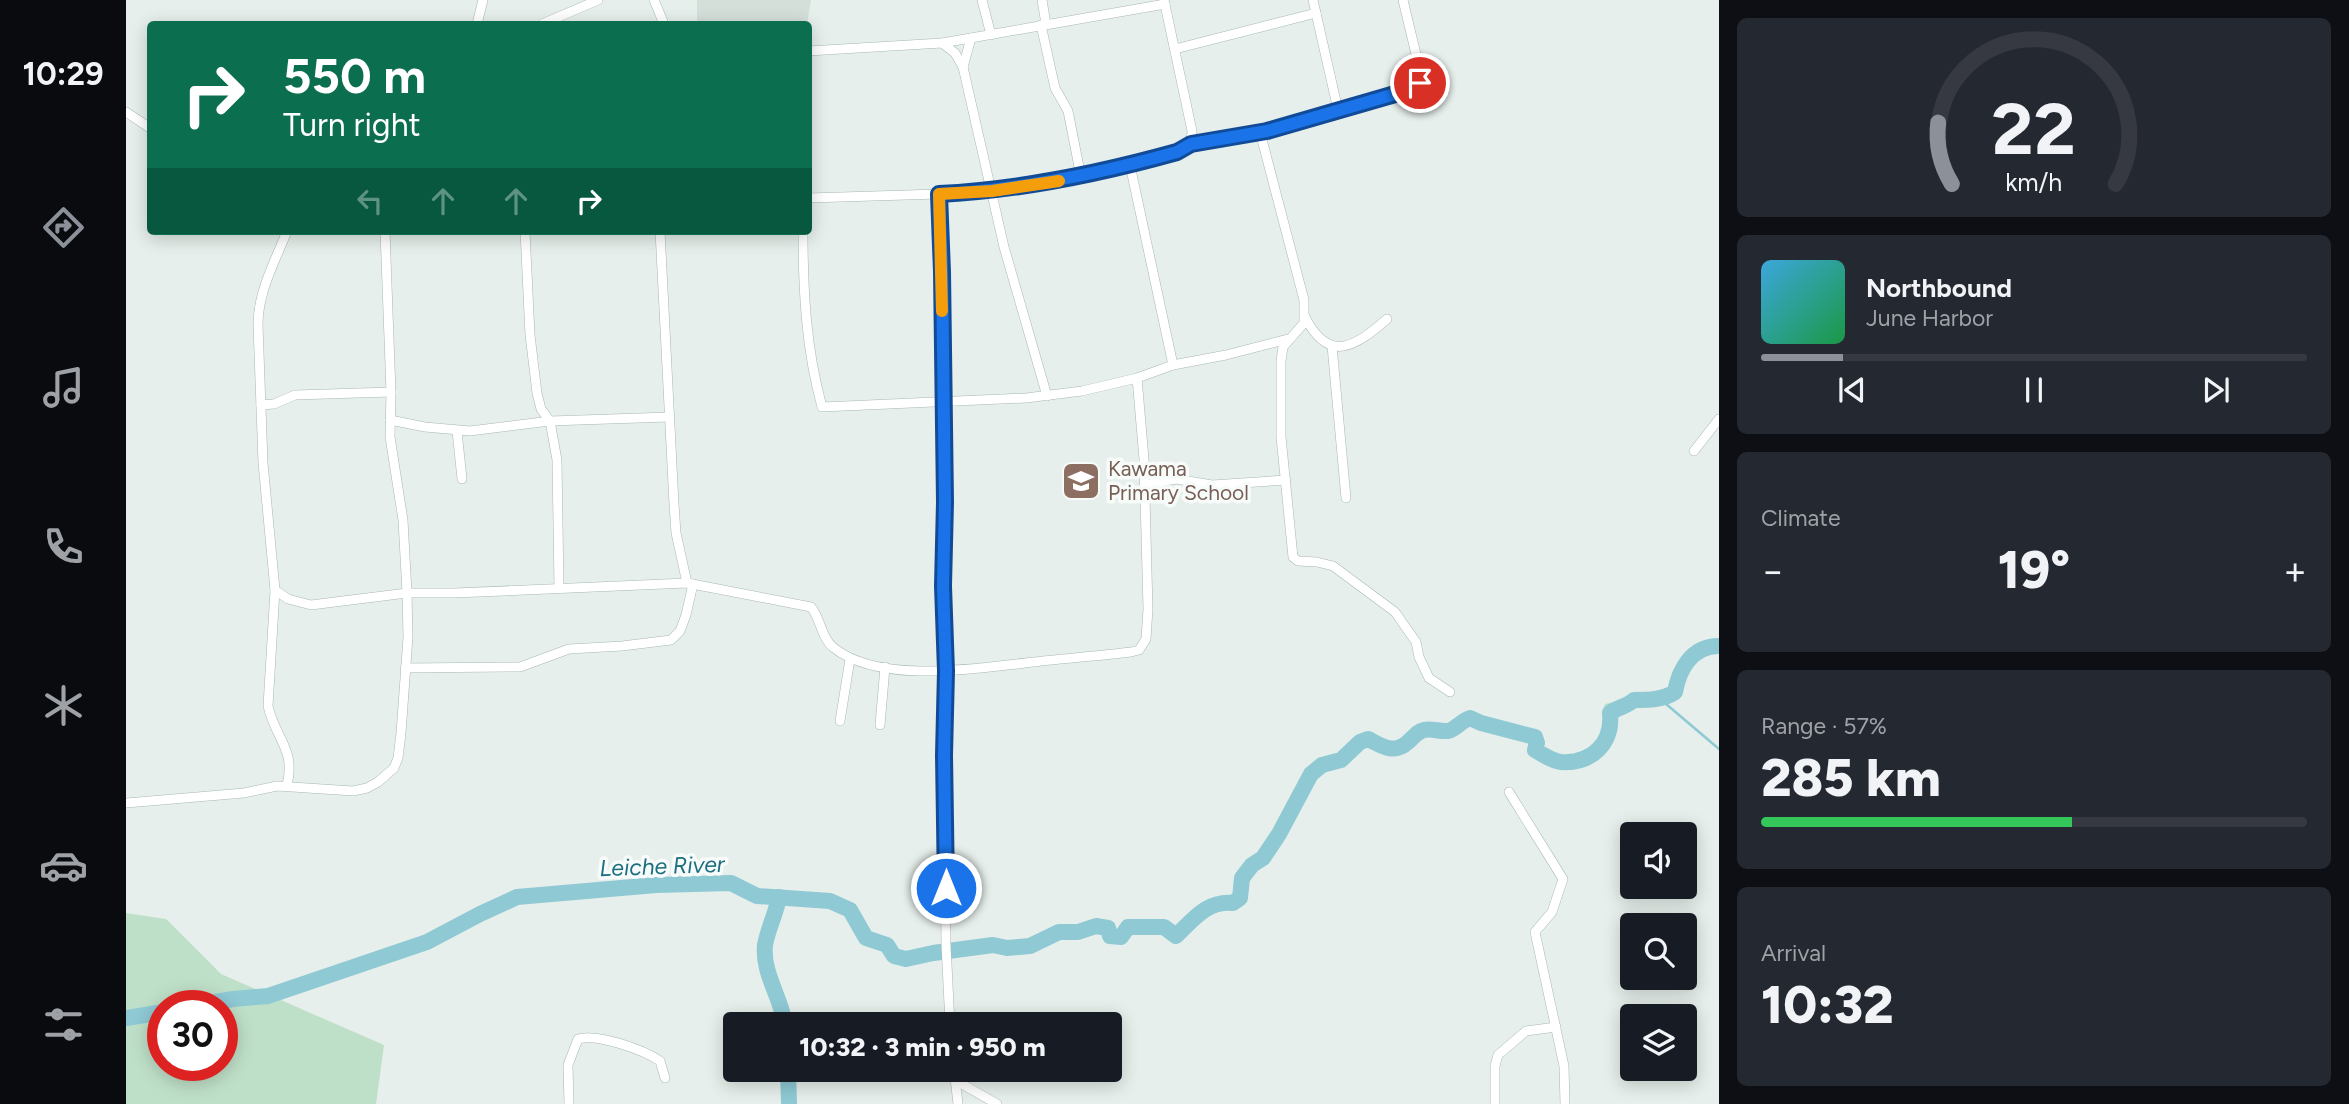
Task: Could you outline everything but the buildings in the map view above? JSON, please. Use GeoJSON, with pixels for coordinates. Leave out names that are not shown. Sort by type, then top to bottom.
{"type":"FeatureCollection","features":[{"type":"Feature","properties":{"kind":"street"},"geometry":{"type":"LineString","coordinates":[[478,21],[483,0]]}},
{"type":"Feature","properties":{"kind":"street"},"geometry":{"type":"LineString","coordinates":[[549,21],[598,0]]}},
{"type":"Feature","properties":{"kind":"street"},"geometry":{"type":"LineString","coordinates":[[654,0],[663,21]]}},
{"type":"Feature","properties":{"kind":"street"},"geometry":{"type":"LineString","coordinates":[[982,0],[991,35]]}},
{"type":"Feature","properties":{"kind":"street"},"geometry":{"type":"LineString","coordinates":[[1042,0],[1043,25],[1055,88],[1068,111],[1081,177]]}},
{"type":"Feature","properties":{"kind":"street"},"geometry":{"type":"LineString","coordinates":[[1313,0],[1338,110]]}},
{"type":"Feature","properties":{"kind":"street"},"geometry":{"type":"LineString","coordinates":[[812,198],[992,191],[1081,177],[1177,152],[1191,144],[1260,132],[1409,90],[1420,83],[1419,64],[1403,0]]}},
{"type":"Feature","properties":{"kind":"street"},"geometry":{"type":"LineString","coordinates":[[812,51],[942,43],[1165,2],[1192,131],[1191,144]]}},
{"type":"Feature","properties":{"kind":"street"},"geometry":{"type":"LineString","coordinates":[[1175,49],[1316,13]]}},
{"type":"Feature","properties":{"kind":"street"},"geometry":{"type":"LineString","coordinates":[[963,67],[971,38]]}},
{"type":"Feature","properties":{"kind":"street"},"geometry":{"type":"LineString","coordinates":[[942,43],[955,53],[963,67],[1014,284],[1047,396]]}},
{"type":"Feature","properties":{"kind":"street"},"geometry":{"type":"LineString","coordinates":[[126,111],[147,126]]}},
{"type":"Feature","properties":{"kind":"street"},"geometry":{"type":"LineString","coordinates":[[1260,132],[1304,300],[1305,317],[1300,329],[1283,347],[1281,361],[1281,436],[1293,557],[1298,561],[1333,566],[1395,612],[1416,642],[1419,657],[1429,678],[1450,692]]}},
{"type":"Feature","properties":{"kind":"street"},"geometry":{"type":"LineString","coordinates":[[1129,165],[1173,365]]}},
{"type":"Feature","properties":{"kind":"street"},"geometry":{"type":"LineString","coordinates":[[939,194],[945,502],[943,586],[946,671],[946,945],[949,1012]]}},
{"type":"Feature","properties":{"kind":"street"},"geometry":{"type":"LineString","coordinates":[[285,235],[262,291],[258,309],[263,463],[275,590],[268,706],[271,720],[286,747],[290,763],[287,785]]}},
{"type":"Feature","properties":{"kind":"street"},"geometry":{"type":"LineString","coordinates":[[126,803],[244,793],[287,785],[353,791],[367,788],[394,768],[398,758],[405,668],[407,593],[403,520],[391,454],[385,235]]}},
{"type":"Feature","properties":{"kind":"street"},"geometry":{"type":"LineString","coordinates":[[525,235],[533,359],[539,402],[550,421],[557,460],[559,587]]}},
{"type":"Feature","properties":{"kind":"street"},"geometry":{"type":"LineString","coordinates":[[405,668],[520,667],[569,649],[671,640],[680,631],[687,615],[690,583],[676,533],[660,235]]}},
{"type":"Feature","properties":{"kind":"street"},"geometry":{"type":"LineString","coordinates":[[803,235],[804,309],[814,380],[822,407],[1047,396],[1082,391],[1137,378],[1173,365],[1288,340]]}},
{"type":"Feature","properties":{"kind":"street"},"geometry":{"type":"LineString","coordinates":[[1305,317],[1318,337],[1332,346],[1344,347],[1353,344],[1387,319]]}},
{"type":"Feature","properties":{"kind":"street"},"geometry":{"type":"LineString","coordinates":[[1332,346],[1346,498]]}},
{"type":"Feature","properties":{"kind":"street"},"geometry":{"type":"LineString","coordinates":[[275,590],[288,600],[311,604],[407,593],[690,583],[811,607],[818,615],[832,647],[850,659],[885,667],[946,671],[1139,649],[1146,639],[1148,609],[1144,459],[1137,378]]}},
{"type":"Feature","properties":{"kind":"street"},"geometry":{"type":"LineString","coordinates":[[261,405],[274,404],[295,395],[391,391]]}},
{"type":"Feature","properties":{"kind":"street"},"geometry":{"type":"LineString","coordinates":[[390,420],[457,431],[550,421],[669,417]]}},
{"type":"Feature","properties":{"kind":"street"},"geometry":{"type":"LineString","coordinates":[[1694,452],[1719,419]]}},
{"type":"Feature","properties":{"kind":"street"},"geometry":{"type":"LineString","coordinates":[[457,431],[462,479]]}},
{"type":"Feature","properties":{"kind":"street"},"geometry":{"type":"LineString","coordinates":[[1144,485],[1176,479],[1212,485],[1286,480]]}},
{"type":"Feature","properties":{"kind":"street"},"geometry":{"type":"LineString","coordinates":[[840,721],[850,659]]}},
{"type":"Feature","properties":{"kind":"street"},"geometry":{"type":"LineString","coordinates":[[880,725],[885,667]]}},
{"type":"Feature","properties":{"kind":"street"},"geometry":{"type":"LineString","coordinates":[[1509,792],[1563,879],[1552,912],[1535,932],[1564,1066],[1565,1104]]}},
{"type":"Feature","properties":{"kind":"street"},"geometry":{"type":"LineString","coordinates":[[1495,1104],[1495,1066],[1498,1055],[1526,1031],[1556,1027]]}},
{"type":"Feature","properties":{"kind":"street"},"geometry":{"type":"LineString","coordinates":[[569,1104],[570,1056],[578,1039],[584,1037],[652,1055],[660,1060],[665,1078]]}},
{"type":"Feature","properties":{"kind":"street"},"geometry":{"type":"LineString","coordinates":[[956,1082],[958,1104]]}},
{"type":"Feature","properties":{"kind":"street"},"geometry":{"type":"LineString","coordinates":[[959,1082],[997,1104]]}},
{"type":"Feature","properties":{"kind":"shaded area"},"geometry":{"type":"Polygon","coordinates":[[[697,0],[811,0],[808,21],[697,21],[697,0]]]}},
{"type":"Feature","properties":{"kind":"green space"},"geometry":{"type":"Polygon","coordinates":[[[1630,694],[1637,697],[1635,705],[1623,714],[1618,713],[1610,736],[1606,736],[1609,719],[1605,704],[1617,701],[1621,705],[1630,694]]]}},
{"type":"Feature","properties":{"kind":"green space"},"geometry":{"type":"Polygon","coordinates":[[[126,913],[166,919],[221,974],[384,1045],[376,1104],[126,1104],[126,913]]]}},
{"type":"Feature","properties":{"kind":"waterway","name":"Leiche River"},"geometry":{"type":"LineString","coordinates":[[238,999],[268,996],[427,942],[517,897],[656,885],[731,883],[757,896],[830,901],[850,910],[866,938],[887,945],[894,956],[906,959],[993,945],[1007,948],[1030,946],[1059,932],[1078,932],[1096,926],[1108,928],[1110,936],[1121,937],[1128,927],[1164,927],[1176,936],[1208,908],[1233,903],[1240,898],[1242,878],[1252,865],[1263,858],[1279,834],[1311,774],[1322,765],[1341,760],[1360,742],[1368,739],[1388,748],[1398,748],[1421,731],[1448,731],[1470,718],[1535,737],[1535,750],[1554,760],[1572,762],[1598,750],[1608,734],[1610,713],[1634,700],[1650,700],[1675,692],[1683,668],[1693,655],[1708,647],[1717,646]]}},
{"type":"Feature","properties":{"kind":"waterway"},"geometry":{"type":"LineString","coordinates":[[1659,698],[1719,749]]}},
{"type":"Feature","properties":{"kind":"waterway"},"geometry":{"type":"LineString","coordinates":[[779,897],[766,939],[765,955],[782,1012]]}},
{"type":"Feature","properties":{"kind":"waterway","name":"Leiche River"},"geometry":{"type":"LineString","coordinates":[[126,1018],[147,1015]]}},
{"type":"Feature","properties":{"kind":"waterway"},"geometry":{"type":"LineString","coordinates":[[788,1082],[789,1104]]}},
{"type":"Feature","properties":{"kind":"slow traffic"},"geometry":{"type":"LineString","coordinates":[[942,311],[939,194],[992,191],[1059,181]]}},
{"type":"Feature","properties":{"kind":"place","name":"Kawama Primary School"},"geometry":{"type":"Point","coordinates":[1081,481]}},
{"type":"Feature","properties":{"kind":"route"},"geometry":{"type":"LineString","coordinates":[[946,888],[946,671],[943,586],[945,456],[939,194],[1009,189],[1081,177],[1177,152],[1191,144],[1267,131],[1409,90],[1420,83]]}}]}
